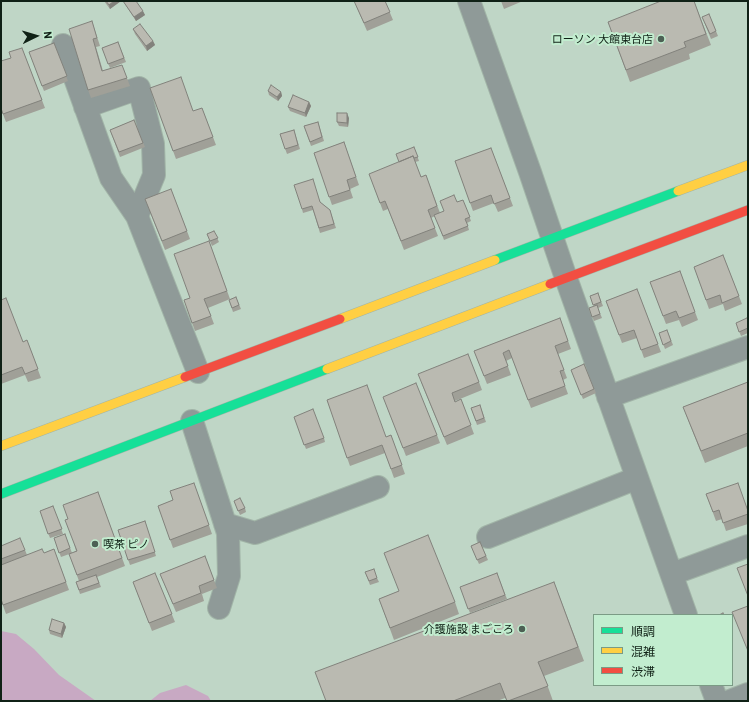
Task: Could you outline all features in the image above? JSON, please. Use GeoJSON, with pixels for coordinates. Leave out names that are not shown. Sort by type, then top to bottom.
{"type":"FeatureCollection","features":[{"type":"Feature","properties":{"kind":"street"},"geometry":{"type":"LineString","coordinates":[[469,1],[686,614]]}},
{"type":"Feature","properties":{"kind":"street"},"geometry":{"type":"LineString","coordinates":[[63,45],[111,178],[138,216],[198,372]]}},
{"type":"Feature","properties":{"kind":"street"},"geometry":{"type":"LineString","coordinates":[[85,106],[139,88],[153,144],[154,175],[138,216]]}},
{"type":"Feature","properties":{"kind":"street"},"geometry":{"type":"LineString","coordinates":[[1,446],[748,165]]}},
{"type":"Feature","properties":{"kind":"street"},"geometry":{"type":"LineString","coordinates":[[1,494],[748,210]]}},
{"type":"Feature","properties":{"kind":"street"},"geometry":{"type":"LineString","coordinates":[[608,397],[748,347]]}},
{"type":"Feature","properties":{"kind":"street"},"geometry":{"type":"LineString","coordinates":[[192,421],[228,533],[229,576],[220,608]]}},
{"type":"Feature","properties":{"kind":"street"},"geometry":{"type":"LineString","coordinates":[[488,537],[637,478]]}},
{"type":"Feature","properties":{"kind":"street"},"geometry":{"type":"LineString","coordinates":[[225,524],[255,533],[378,487]]}},
{"type":"Feature","properties":{"kind":"street"},"geometry":{"type":"LineString","coordinates":[[672,574],[748,546]]}},
{"type":"Feature","properties":{"kind":"street"},"geometry":{"type":"LineString","coordinates":[[711,686],[717,701]]}},
{"type":"Feature","properties":{"kind":"street"},"geometry":{"type":"LineString","coordinates":[[730,701],[748,694]]}},
{"type":"Feature","properties":{"kind":"shaded area"},"geometry":{"type":"Polygon","coordinates":[[[1,631],[16,634],[34,649],[59,675],[96,701],[1,701],[1,631]]]}},
{"type":"Feature","properties":{"kind":"shaded area"},"geometry":{"type":"Polygon","coordinates":[[[186,685],[208,696],[211,701],[150,701],[160,693],[186,685]]]}},
{"type":"Feature","properties":{"kind":"building"},"geometry":{"type":"Polygon","coordinates":[[[106,1],[114,1],[109,5],[106,1]]]}},
{"type":"Feature","properties":{"kind":"building"},"geometry":{"type":"Polygon","coordinates":[[[123,1],[136,1],[143,11],[134,17],[123,1]]]}},
{"type":"Feature","properties":{"kind":"building"},"geometry":{"type":"Polygon","coordinates":[[[354,1],[385,1],[390,12],[364,23],[354,1]]]}},
{"type":"Feature","properties":{"kind":"building","name":"ローソン 大館東台店"},"geometry":{"type":"Polygon","coordinates":[[[661,1],[694,1],[706,34],[684,42],[686,47],[626,70],[608,22],[661,1]]]}},
{"type":"Feature","properties":{"kind":"building"},"geometry":{"type":"Polygon","coordinates":[[[709,14],[716,31],[710,34],[702,17],[709,14]]]}},
{"type":"Feature","properties":{"kind":"building"},"geometry":{"type":"Polygon","coordinates":[[[92,21],[97,38],[93,39],[102,71],[122,65],[127,78],[88,90],[69,29],[92,21]]]}},
{"type":"Feature","properties":{"kind":"building"},"geometry":{"type":"Polygon","coordinates":[[[140,24],[153,41],[146,46],[133,29],[140,24]]]}},
{"type":"Feature","properties":{"kind":"building"},"geometry":{"type":"Polygon","coordinates":[[[118,42],[124,58],[108,64],[102,48],[118,42]]]}},
{"type":"Feature","properties":{"kind":"building"},"geometry":{"type":"Polygon","coordinates":[[[54,43],[67,76],[42,86],[29,52],[54,43]]]}},
{"type":"Feature","properties":{"kind":"building"},"geometry":{"type":"Polygon","coordinates":[[[22,48],[42,100],[3,114],[1,108],[1,61],[11,58],[9,52],[22,48]]]}},
{"type":"Feature","properties":{"kind":"building"},"geometry":{"type":"Polygon","coordinates":[[[181,77],[193,111],[202,108],[213,137],[173,151],[150,88],[181,77]]]}},
{"type":"Feature","properties":{"kind":"building"},"geometry":{"type":"Polygon","coordinates":[[[271,85],[281,92],[277,97],[268,91],[271,85]]]}},
{"type":"Feature","properties":{"kind":"building"},"geometry":{"type":"Polygon","coordinates":[[[293,95],[309,102],[305,113],[288,107],[293,95]]]}},
{"type":"Feature","properties":{"kind":"building"},"geometry":{"type":"Polygon","coordinates":[[[337,113],[347,113],[347,123],[337,122],[337,113]]]}},
{"type":"Feature","properties":{"kind":"building"},"geometry":{"type":"Polygon","coordinates":[[[134,120],[143,143],[119,152],[110,130],[134,120]]]}},
{"type":"Feature","properties":{"kind":"building"},"geometry":{"type":"Polygon","coordinates":[[[318,122],[322,137],[310,142],[304,126],[318,122]]]}},
{"type":"Feature","properties":{"kind":"building"},"geometry":{"type":"Polygon","coordinates":[[[294,130],[298,145],[285,149],[280,134],[294,130]]]}},
{"type":"Feature","properties":{"kind":"building"},"geometry":{"type":"Polygon","coordinates":[[[344,142],[356,177],[347,180],[350,190],[329,197],[314,153],[344,142]]]}},
{"type":"Feature","properties":{"kind":"building"},"geometry":{"type":"Polygon","coordinates":[[[414,147],[418,157],[414,158],[413,156],[399,162],[396,154],[414,147]]]}},
{"type":"Feature","properties":{"kind":"building"},"geometry":{"type":"Polygon","coordinates":[[[491,148],[510,198],[494,204],[491,195],[470,203],[455,161],[491,148]]]}},
{"type":"Feature","properties":{"kind":"building"},"geometry":{"type":"Polygon","coordinates":[[[413,156],[421,177],[426,175],[437,206],[428,210],[435,228],[401,241],[385,201],[380,203],[369,174],[413,156]]]}},
{"type":"Feature","properties":{"kind":"building"},"geometry":{"type":"Polygon","coordinates":[[[313,179],[320,202],[330,210],[334,224],[319,228],[312,206],[302,209],[294,185],[313,179]]]}},
{"type":"Feature","properties":{"kind":"building"},"geometry":{"type":"Polygon","coordinates":[[[171,189],[187,231],[162,241],[145,199],[171,189]]]}},
{"type":"Feature","properties":{"kind":"building"},"geometry":{"type":"Polygon","coordinates":[[[454,195],[457,202],[463,200],[470,217],[465,219],[468,226],[443,236],[434,215],[444,211],[440,201],[454,195]]]}},
{"type":"Feature","properties":{"kind":"building"},"geometry":{"type":"Polygon","coordinates":[[[214,231],[218,238],[210,241],[207,234],[214,231]]]}},
{"type":"Feature","properties":{"kind":"building"},"geometry":{"type":"Polygon","coordinates":[[[209,241],[227,291],[204,299],[211,316],[192,323],[184,300],[190,298],[174,254],[209,241]]]}},
{"type":"Feature","properties":{"kind":"building"},"geometry":{"type":"Polygon","coordinates":[[[723,255],[739,296],[722,303],[720,295],[706,300],[694,267],[723,255]]]}},
{"type":"Feature","properties":{"kind":"building"},"geometry":{"type":"Polygon","coordinates":[[[680,271],[695,312],[679,318],[676,311],[663,316],[650,282],[680,271]]]}},
{"type":"Feature","properties":{"kind":"building"},"geometry":{"type":"Polygon","coordinates":[[[637,289],[658,344],[641,350],[634,330],[619,335],[606,301],[637,289]]]}},
{"type":"Feature","properties":{"kind":"building"},"geometry":{"type":"Polygon","coordinates":[[[598,293],[601,302],[593,305],[590,296],[598,293]]]}},
{"type":"Feature","properties":{"kind":"building"},"geometry":{"type":"Polygon","coordinates":[[[236,297],[239,305],[232,308],[229,300],[236,297]]]}},
{"type":"Feature","properties":{"kind":"building"},"geometry":{"type":"Polygon","coordinates":[[[6,298],[23,342],[27,340],[38,369],[25,374],[22,367],[1,375],[1,300],[6,298]]]}},
{"type":"Feature","properties":{"kind":"building"},"geometry":{"type":"Polygon","coordinates":[[[597,305],[600,314],[592,317],[589,308],[597,305]]]}},
{"type":"Feature","properties":{"kind":"building"},"geometry":{"type":"Polygon","coordinates":[[[560,318],[568,341],[555,346],[564,370],[560,371],[565,386],[528,400],[509,350],[503,353],[508,366],[484,376],[474,351],[560,318]]]}},
{"type":"Feature","properties":{"kind":"building"},"geometry":{"type":"Polygon","coordinates":[[[747,318],[748,328],[739,332],[736,323],[747,318]]]}},
{"type":"Feature","properties":{"kind":"building"},"geometry":{"type":"Polygon","coordinates":[[[667,330],[671,341],[663,345],[659,333],[667,330]]]}},
{"type":"Feature","properties":{"kind":"building"},"geometry":{"type":"Polygon","coordinates":[[[468,354],[479,382],[452,393],[455,402],[461,399],[471,425],[444,437],[418,374],[468,354]]]}},
{"type":"Feature","properties":{"kind":"building"},"geometry":{"type":"Polygon","coordinates":[[[584,364],[594,389],[581,395],[571,370],[584,364]]]}},
{"type":"Feature","properties":{"kind":"building"},"geometry":{"type":"Polygon","coordinates":[[[748,382],[748,433],[701,451],[683,407],[748,382]]]}},
{"type":"Feature","properties":{"kind":"building"},"geometry":{"type":"Polygon","coordinates":[[[416,383],[437,435],[403,448],[383,397],[416,383]]]}},
{"type":"Feature","properties":{"kind":"building"},"geometry":{"type":"Polygon","coordinates":[[[367,385],[386,437],[391,435],[402,465],[391,469],[382,445],[347,458],[327,400],[367,385]]]}},
{"type":"Feature","properties":{"kind":"building"},"geometry":{"type":"Polygon","coordinates":[[[480,405],[484,418],[476,421],[471,408],[480,405]]]}},
{"type":"Feature","properties":{"kind":"building"},"geometry":{"type":"Polygon","coordinates":[[[313,409],[324,438],[304,445],[294,417],[313,409]]]}},
{"type":"Feature","properties":{"kind":"building"},"geometry":{"type":"Polygon","coordinates":[[[194,483],[209,525],[170,540],[158,506],[173,500],[170,491],[194,483]]]}},
{"type":"Feature","properties":{"kind":"building"},"geometry":{"type":"Polygon","coordinates":[[[738,483],[748,514],[723,523],[719,510],[713,512],[706,494],[738,483]]]}},
{"type":"Feature","properties":{"kind":"building","name":"喫茶 ピノ"},"geometry":{"type":"Polygon","coordinates":[[[98,492],[122,558],[77,575],[69,554],[77,551],[65,520],[68,519],[63,505],[98,492]]]}},
{"type":"Feature","properties":{"kind":"building"},"geometry":{"type":"Polygon","coordinates":[[[240,498],[245,508],[238,511],[234,501],[240,498]]]}},
{"type":"Feature","properties":{"kind":"building"},"geometry":{"type":"Polygon","coordinates":[[[53,506],[62,529],[48,534],[40,511],[53,506]]]}},
{"type":"Feature","properties":{"kind":"building"},"geometry":{"type":"Polygon","coordinates":[[[145,521],[155,552],[128,560],[118,530],[145,521]]]}},
{"type":"Feature","properties":{"kind":"building"},"geometry":{"type":"Polygon","coordinates":[[[65,534],[70,548],[59,553],[54,538],[65,534]]]}},
{"type":"Feature","properties":{"kind":"building"},"geometry":{"type":"Polygon","coordinates":[[[428,535],[455,602],[390,628],[379,599],[399,591],[384,553],[428,535]]]}},
{"type":"Feature","properties":{"kind":"building"},"geometry":{"type":"Polygon","coordinates":[[[20,538],[25,550],[1,559],[1,546],[20,538]]]}},
{"type":"Feature","properties":{"kind":"building"},"geometry":{"type":"Polygon","coordinates":[[[480,542],[486,556],[477,560],[471,546],[480,542]]]}},
{"type":"Feature","properties":{"kind":"building"},"geometry":{"type":"Polygon","coordinates":[[[42,549],[44,553],[54,549],[66,582],[3,605],[1,599],[1,565],[42,549]]]}},
{"type":"Feature","properties":{"kind":"building"},"geometry":{"type":"Polygon","coordinates":[[[205,556],[214,580],[199,586],[201,593],[173,604],[160,574],[205,556]]]}},
{"type":"Feature","properties":{"kind":"building"},"geometry":{"type":"Polygon","coordinates":[[[748,564],[748,596],[737,568],[748,564]]]}},
{"type":"Feature","properties":{"kind":"building"},"geometry":{"type":"Polygon","coordinates":[[[374,569],[377,578],[369,581],[365,572],[374,569]]]}},
{"type":"Feature","properties":{"kind":"building"},"geometry":{"type":"Polygon","coordinates":[[[155,573],[172,614],[149,623],[133,582],[155,573]]]}},
{"type":"Feature","properties":{"kind":"building"},"geometry":{"type":"Polygon","coordinates":[[[497,573],[505,595],[468,609],[460,587],[497,573]]]}},
{"type":"Feature","properties":{"kind":"building"},"geometry":{"type":"Polygon","coordinates":[[[96,575],[99,583],[79,590],[76,582],[96,575]]]}},
{"type":"Feature","properties":{"kind":"building","name":"介護施設 まごころ"},"geometry":{"type":"Polygon","coordinates":[[[554,582],[578,647],[538,662],[548,686],[508,701],[500,683],[453,701],[326,701],[315,672],[554,582]]]}},
{"type":"Feature","properties":{"kind":"building"},"geometry":{"type":"Polygon","coordinates":[[[748,606],[748,651],[733,614],[732,612],[748,606]]]}},
{"type":"Feature","properties":{"kind":"building"},"geometry":{"type":"Polygon","coordinates":[[[52,619],[64,623],[61,634],[49,630],[52,619]]]}},
{"type":"Feature","properties":{"kind":"traffic: fast"},"geometry":{"type":"LineString","coordinates":[[495,260],[678,191]]}},
{"type":"Feature","properties":{"kind":"traffic: fast"},"geometry":{"type":"LineString","coordinates":[[1,494],[327,369]]}},
{"type":"Feature","properties":{"kind":"traffic: slow"},"geometry":{"type":"LineString","coordinates":[[678,191],[748,165]]}},
{"type":"Feature","properties":{"kind":"traffic: slow"},"geometry":{"type":"LineString","coordinates":[[340,319],[495,260]]}},
{"type":"Feature","properties":{"kind":"traffic: slow"},"geometry":{"type":"LineString","coordinates":[[327,369],[550,284]]}},
{"type":"Feature","properties":{"kind":"traffic: slow"},"geometry":{"type":"LineString","coordinates":[[1,446],[185,377]]}},
{"type":"Feature","properties":{"kind":"traffic: jam"},"geometry":{"type":"LineString","coordinates":[[550,284],[748,210]]}},
{"type":"Feature","properties":{"kind":"traffic: jam"},"geometry":{"type":"LineString","coordinates":[[185,377],[340,319]]}},
{"type":"Feature","properties":{"kind":"place","name":"ローソン 大館東台店"},"geometry":{"type":"Point","coordinates":[661,39]}},
{"type":"Feature","properties":{"kind":"place","name":"喫茶 ピノ"},"geometry":{"type":"Point","coordinates":[95,544]}},
{"type":"Feature","properties":{"kind":"place","name":"介護施設 まごころ"},"geometry":{"type":"Point","coordinates":[522,629]}}]}
